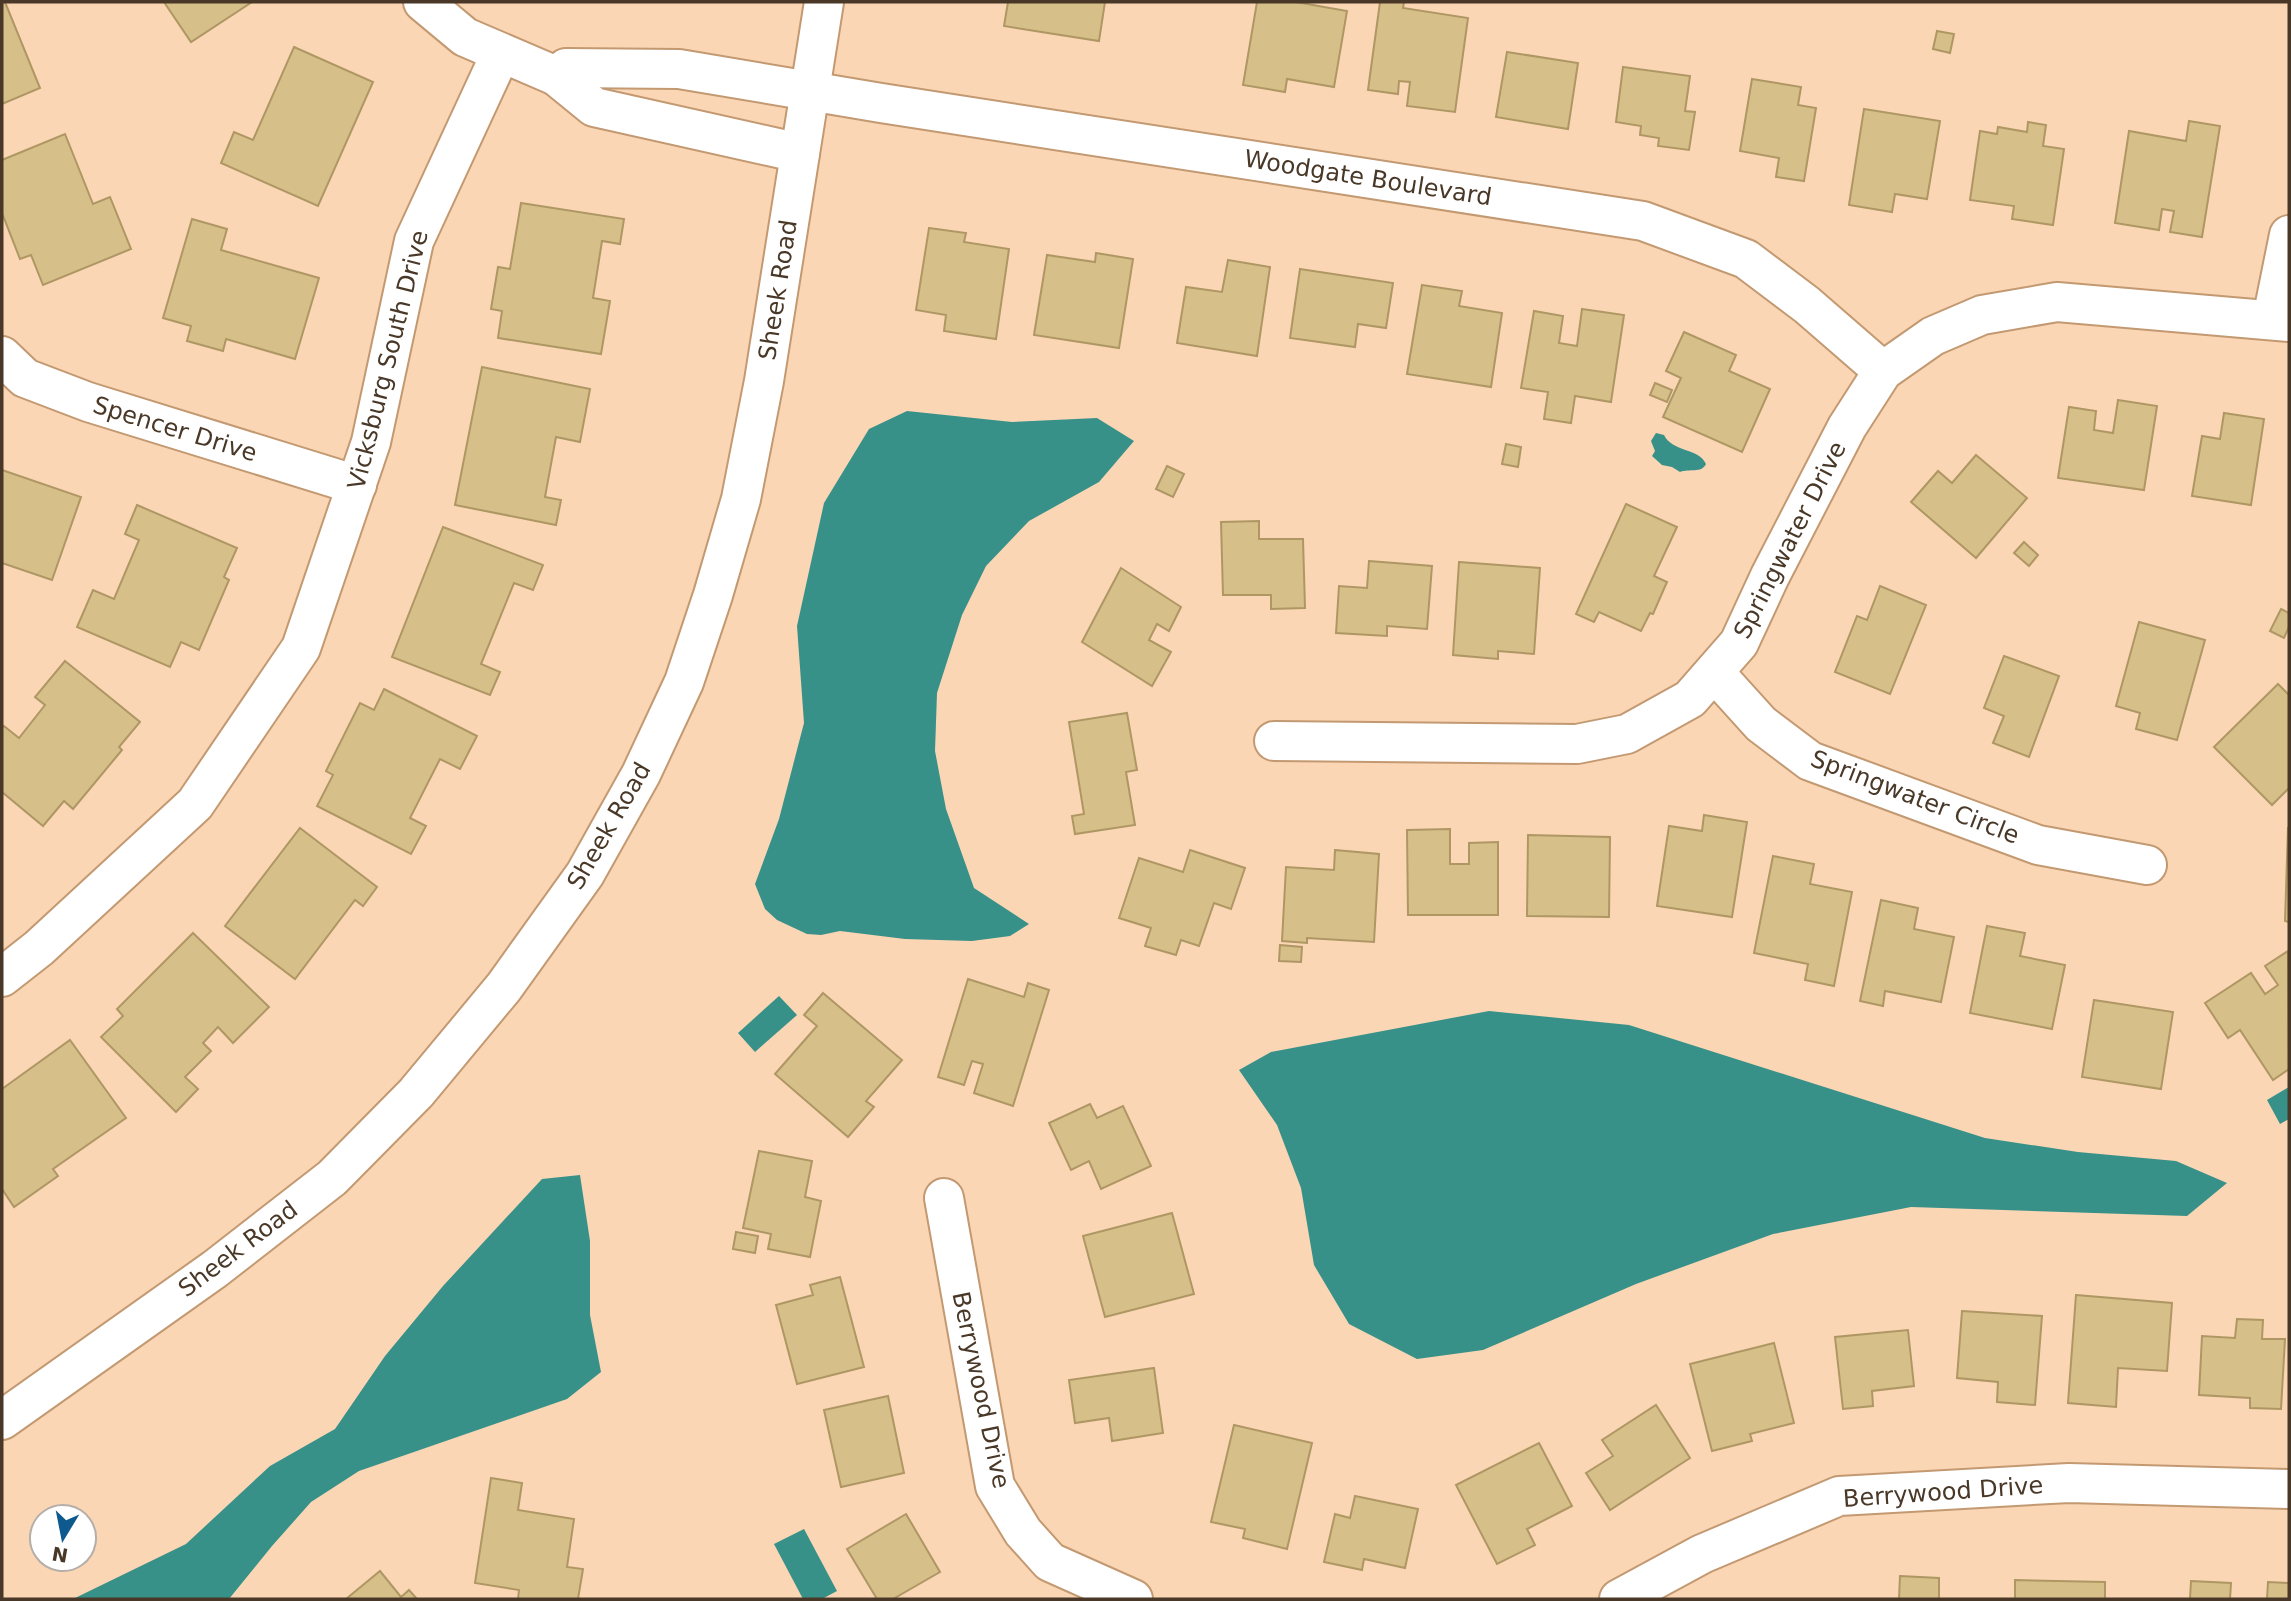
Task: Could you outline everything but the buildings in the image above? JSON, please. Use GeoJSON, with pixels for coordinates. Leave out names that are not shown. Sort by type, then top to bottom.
{"type":"FeatureCollection","features":[{"type":"Feature","properties":{"kind":"street"},"geometry":{"type":"LineString","coordinates":[[424,2],[465,37],[556,76],[594,107],[800,153]]}},
{"type":"Feature","properties":{"kind":"street","name":"Sheek Road"},"geometry":{"type":"LineString","coordinates":[[2,1420],[215,1269],[332,1178],[416,1093],[503,987],[585,874],[641,774],[684,682],[713,595],[743,486],[764,380],[824,2]]}},
{"type":"Feature","properties":{"kind":"street","name":"Vicksburg South Drive"},"geometry":{"type":"LineString","coordinates":[[2,977],[39,948],[195,804],[301,648],[371,442],[414,241],[501,52]]}},
{"type":"Feature","properties":{"kind":"street","name":"Woodgate Boulevard"},"geometry":{"type":"LineString","coordinates":[[556,76],[566,68],[679,69],[810,92],[1643,221],[1746,259],[1807,305],[1883,371]]}},
{"type":"Feature","properties":{"kind":"street"},"geometry":{"type":"LineString","coordinates":[[2281,321],[2289,236]]}},
{"type":"Feature","properties":{"kind":"street","name":"Springwater Drive"},"geometry":{"type":"LineString","coordinates":[[1274,741],[1577,744],[1627,734],[1690,699],[1739,643],[1770,576],[1847,427],[1883,371],[1933,337],[1982,315],[2057,302],[2281,321]]}},
{"type":"Feature","properties":{"kind":"street","name":"Spencer Drive"},"geometry":{"type":"LineString","coordinates":[[2,356],[25,378],[88,402],[357,485]]}},
{"type":"Feature","properties":{"kind":"street","name":"Springwater Circle"},"geometry":{"type":"LineString","coordinates":[[1714,672],[1761,724],[1810,761],[2038,845],[2147,865]]}},
{"type":"Feature","properties":{"kind":"street","name":"Berrywood Drive"},"geometry":{"type":"LineString","coordinates":[[944,1198],[996,1486],[1023,1532],[1050,1562],[1133,1599]]}},
{"type":"Feature","properties":{"kind":"street","name":"Berrywood Drive"},"geometry":{"type":"LineString","coordinates":[[1619,1599],[1702,1554],[1839,1496],[2069,1483],[2289,1489]]}},
{"type":"Feature","properties":{"kind":"water"},"geometry":{"type":"Polygon","coordinates":[[[907,411],[1012,422],[1097,418],[1134,441],[1099,482],[1029,521],[986,566],[962,615],[937,693],[935,751],[946,809],[974,888],[1029,924],[1010,936],[972,941],[905,939],[840,931],[821,935],[807,934],[777,920],[765,909],[755,884],[779,819],[804,723],[797,626],[824,503],[869,429],[907,411]]]}},
{"type":"Feature","properties":{"kind":"water"},"geometry":{"type":"Polygon","coordinates":[[[1656,433],[1698,455],[1706,464],[1698,470],[1680,472],[1662,465],[1652,456],[1655,451],[1651,441],[1656,433]]]}},
{"type":"Feature","properties":{"kind":"water"},"geometry":{"type":"Polygon","coordinates":[[[779,996],[797,1015],[755,1052],[738,1033],[779,996]]]}},
{"type":"Feature","properties":{"kind":"water"},"geometry":{"type":"Polygon","coordinates":[[[1489,1011],[1629,1025],[1985,1138],[2078,1152],[2176,1161],[2227,1183],[2187,1216],[1911,1207],[1773,1234],[1636,1284],[1483,1350],[1417,1359],[1349,1324],[1314,1265],[1301,1188],[1277,1125],[1239,1070],[1271,1052],[1489,1011]]]}},
{"type":"Feature","properties":{"kind":"water"},"geometry":{"type":"Polygon","coordinates":[[[2289,1087],[2289,1119],[2280,1124],[2267,1100],[2289,1087]]]}},
{"type":"Feature","properties":{"kind":"water"},"geometry":{"type":"Polygon","coordinates":[[[580,1175],[590,1241],[590,1315],[601,1372],[567,1399],[359,1471],[311,1502],[229,1599],[73,1599],[186,1544],[270,1466],[335,1429],[385,1356],[443,1286],[542,1179],[580,1175]]]}},
{"type":"Feature","properties":{"kind":"water"},"geometry":{"type":"Polygon","coordinates":[[[804,1529],[837,1591],[822,1599],[803,1599],[774,1544],[804,1529]]]}}]}
